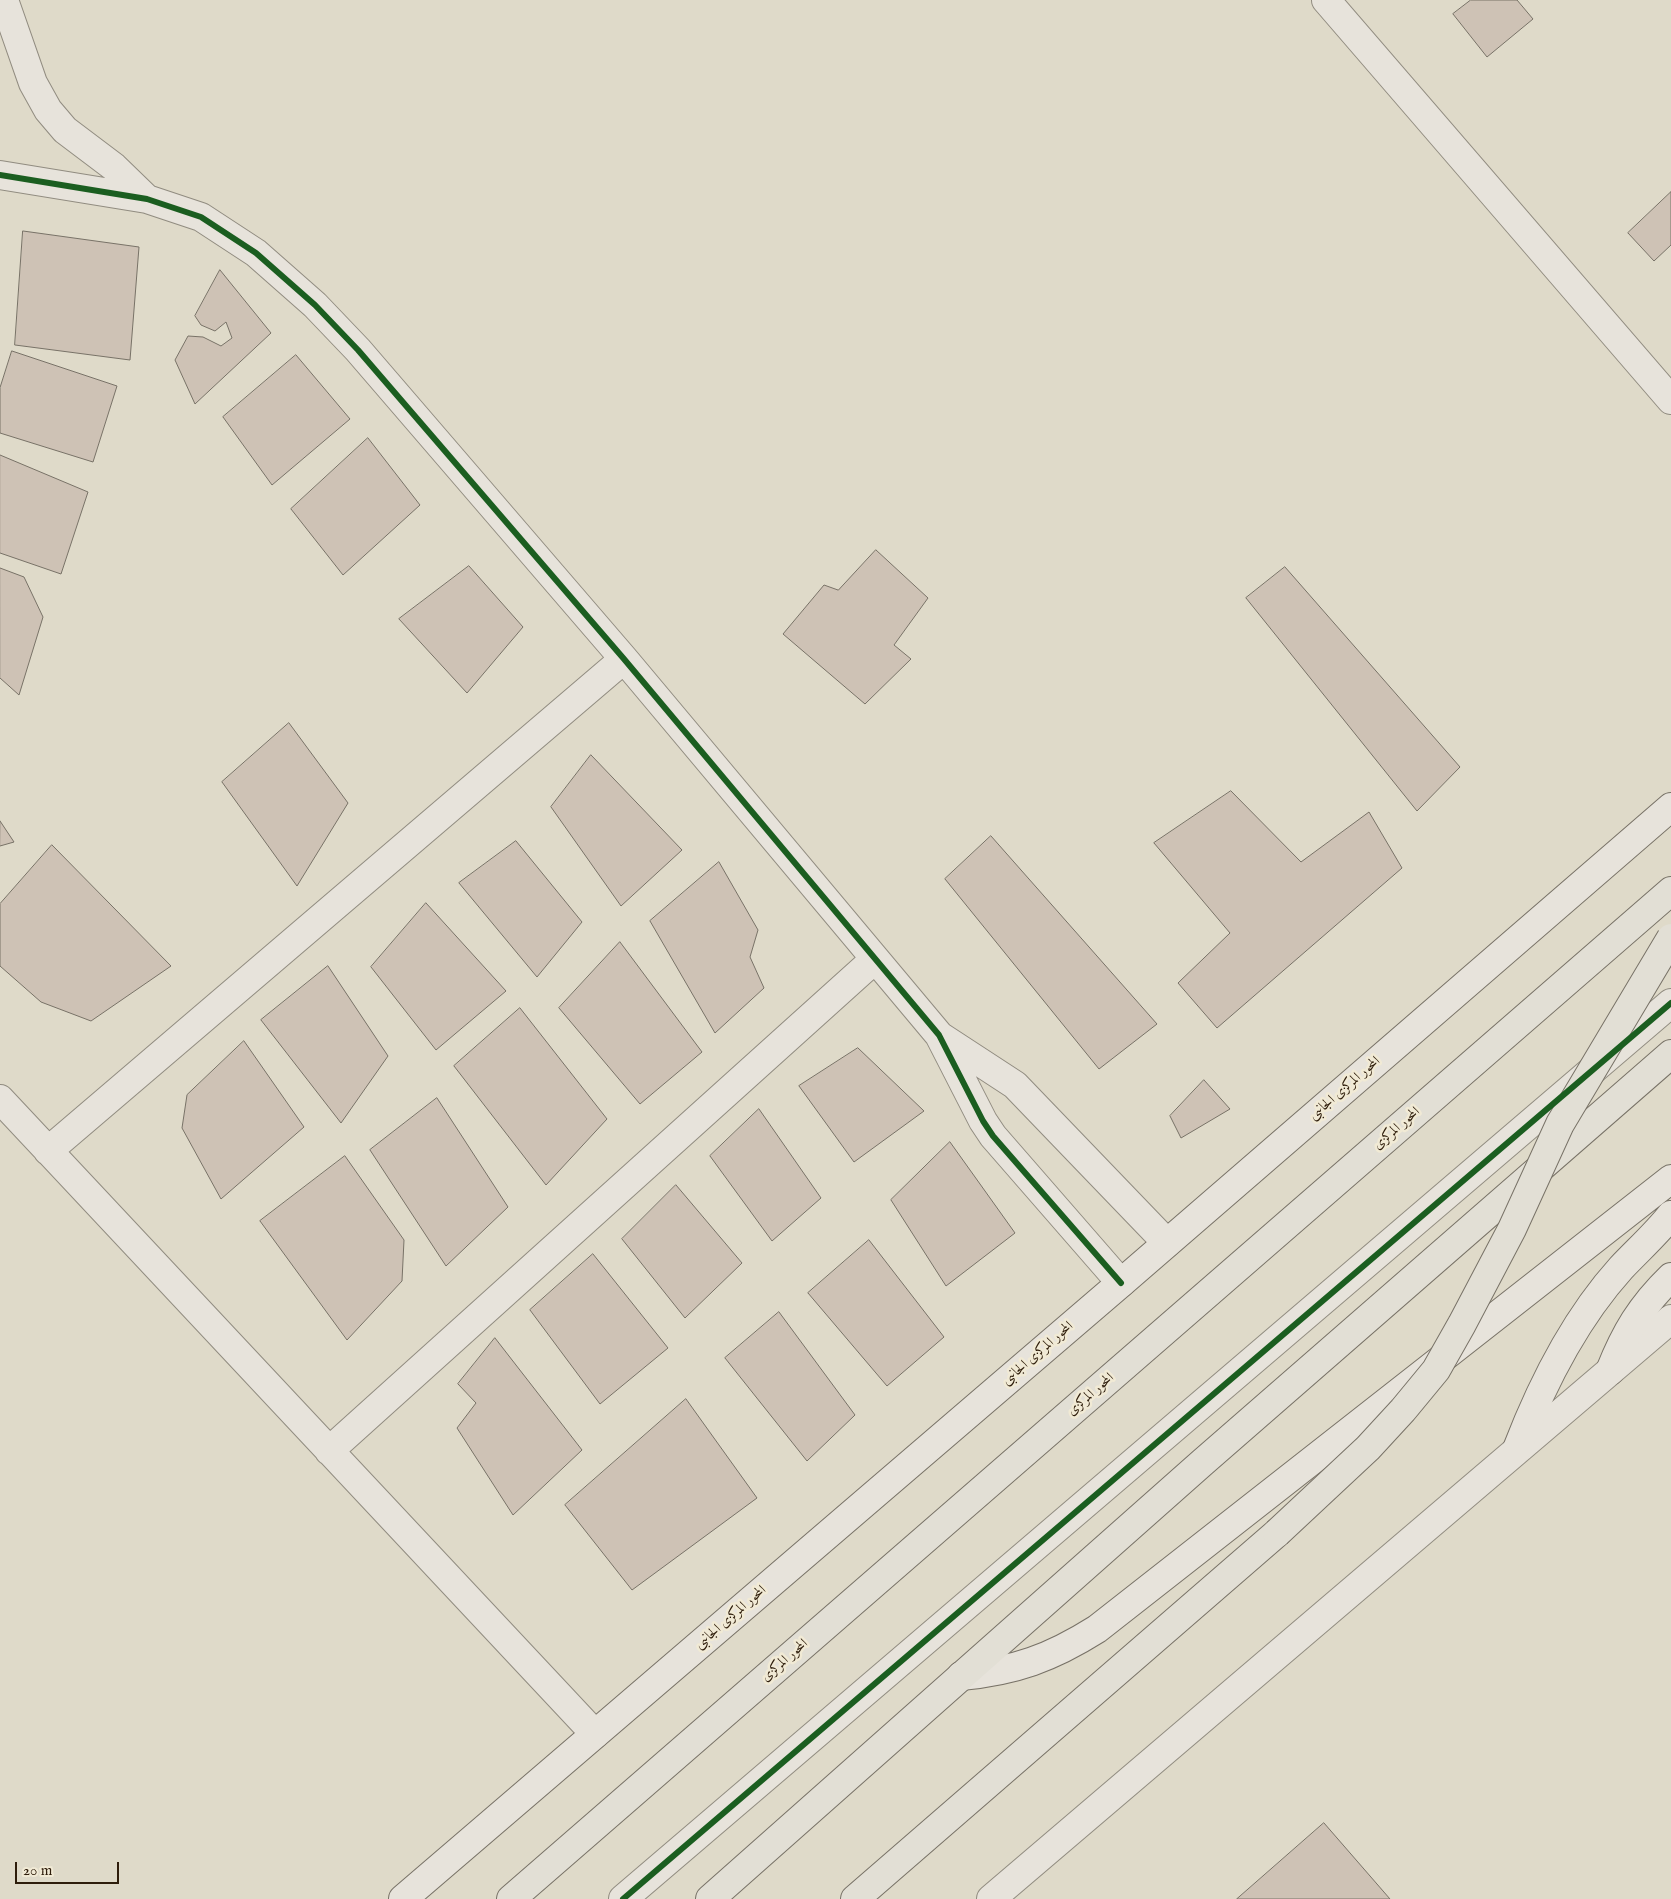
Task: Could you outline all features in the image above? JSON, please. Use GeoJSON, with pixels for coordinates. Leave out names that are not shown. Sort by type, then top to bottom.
{"type":"FeatureCollection","features":[{"type":"Feature","properties":{"kind":"highway","name":"المحور المركزى"},"geometry":{"type":"LineString","coordinates":[[511,1899],[1671,891]]}},
{"type":"Feature","properties":{"kind":"highway"},"geometry":{"type":"LineString","coordinates":[[855,1899],[1277,1533],[1368,1448],[1403,1410],[1436,1370],[1512,1229],[1560,1124],[1671,938]]}},
{"type":"Feature","properties":{"kind":"highway"},"geometry":{"type":"LineString","coordinates":[[710,1899],[1203,1462],[1671,1054]]}},
{"type":"Feature","properties":{"kind":"street"},"geometry":{"type":"LineString","coordinates":[[4,0],[33,82],[48,110],[65,130],[114,167],[147,199]]}},
{"type":"Feature","properties":{"kind":"street"},"geometry":{"type":"LineString","coordinates":[[1326,0],[1671,400]]}},
{"type":"Feature","properties":{"kind":"street"},"geometry":{"type":"LineString","coordinates":[[0,175],[147,199],[201,217],[256,253],[314,305],[358,350],[624,659],[939,1035],[983,1121],[993,1136],[1121,1283]]}},
{"type":"Feature","properties":{"kind":"street"},"geometry":{"type":"LineString","coordinates":[[48,1151],[624,659]]}},
{"type":"Feature","properties":{"kind":"street","name":"المحور المركزى الجانبى"},"geometry":{"type":"LineString","coordinates":[[403,1899],[1167,1244],[1671,807]]}},
{"type":"Feature","properties":{"kind":"street"},"geometry":{"type":"LineString","coordinates":[[329,1451],[875,960]]}},
{"type":"Feature","properties":{"kind":"street"},"geometry":{"type":"LineString","coordinates":[[623,1899],[1671,1003]]}},
{"type":"Feature","properties":{"kind":"street"},"geometry":{"type":"LineString","coordinates":[[939,1035],[1016,1085],[1167,1244]]}},
{"type":"Feature","properties":{"kind":"street"},"geometry":{"type":"LineString","coordinates":[[0,1099],[595,1734]]}},
{"type":"Feature","properties":{"kind":"street"},"geometry":{"type":"LineString","coordinates":[[961,1676],[990,1673],[1018,1667],[1072,1645],[1097,1629],[1671,1179]]}},
{"type":"Feature","properties":{"kind":"street"},"geometry":{"type":"LineString","coordinates":[[1517,1449],[1532,1408],[1551,1369],[1573,1332],[1622,1267],[1642,1248],[1671,1215]]}},
{"type":"Feature","properties":{"kind":"street"},"geometry":{"type":"LineString","coordinates":[[1610,1371],[1621,1343],[1636,1317],[1654,1293],[1671,1277]]}},
{"type":"Feature","properties":{"kind":"street"},"geometry":{"type":"LineString","coordinates":[[991,1899],[1671,1319]]}},
{"type":"Feature","properties":{"kind":"building"},"geometry":{"type":"Polygon","coordinates":[[[1471,0],[1517,0],[1533,19],[1487,57],[1453,14],[1471,0]]]}},
{"type":"Feature","properties":{"kind":"building"},"geometry":{"type":"Polygon","coordinates":[[[1671,192],[1671,245],[1654,261],[1628,233],[1671,192]]]}},
{"type":"Feature","properties":{"kind":"building"},"geometry":{"type":"Polygon","coordinates":[[[23,231],[139,247],[130,360],[15,345],[23,231]]]}},
{"type":"Feature","properties":{"kind":"building"},"geometry":{"type":"Polygon","coordinates":[[[220,270],[271,333],[195,404],[175,360],[188,336],[203,337],[221,346],[232,338],[226,322],[215,331],[201,325],[195,316],[220,270]]]}},
{"type":"Feature","properties":{"kind":"building"},"geometry":{"type":"Polygon","coordinates":[[[12,351],[117,386],[93,462],[0,433],[0,388],[12,351]]]}},
{"type":"Feature","properties":{"kind":"building"},"geometry":{"type":"Polygon","coordinates":[[[296,355],[350,419],[272,485],[223,417],[296,355]]]}},
{"type":"Feature","properties":{"kind":"building"},"geometry":{"type":"Polygon","coordinates":[[[368,438],[420,505],[343,575],[291,509],[368,438]]]}},
{"type":"Feature","properties":{"kind":"building"},"geometry":{"type":"Polygon","coordinates":[[[0,455],[88,492],[61,574],[0,553],[0,455]]]}},
{"type":"Feature","properties":{"kind":"building"},"geometry":{"type":"Polygon","coordinates":[[[876,550],[928,598],[894,645],[911,659],[865,704],[783,634],[824,585],[838,590],[876,550]]]}},
{"type":"Feature","properties":{"kind":"building"},"geometry":{"type":"Polygon","coordinates":[[[469,566],[523,627],[467,693],[399,619],[469,566]]]}},
{"type":"Feature","properties":{"kind":"building"},"geometry":{"type":"Polygon","coordinates":[[[1285,567],[1460,767],[1417,811],[1246,598],[1285,567]]]}},
{"type":"Feature","properties":{"kind":"building"},"geometry":{"type":"Polygon","coordinates":[[[0,568],[24,577],[43,617],[19,695],[0,678],[0,568]]]}},
{"type":"Feature","properties":{"kind":"building"},"geometry":{"type":"Polygon","coordinates":[[[289,723],[348,803],[297,886],[222,782],[289,723]]]}},
{"type":"Feature","properties":{"kind":"building"},"geometry":{"type":"Polygon","coordinates":[[[591,755],[682,850],[621,906],[551,807],[591,755]]]}},
{"type":"Feature","properties":{"kind":"building"},"geometry":{"type":"Polygon","coordinates":[[[1231,791],[1301,862],[1369,812],[1402,868],[1217,1028],[1178,983],[1230,933],[1154,843],[1231,791]]]}},
{"type":"Feature","properties":{"kind":"building"},"geometry":{"type":"Polygon","coordinates":[[[0,821],[14,842],[0,846],[0,821]]]}},
{"type":"Feature","properties":{"kind":"building"},"geometry":{"type":"Polygon","coordinates":[[[991,836],[1157,1024],[1099,1069],[945,879],[991,836]]]}},
{"type":"Feature","properties":{"kind":"building"},"geometry":{"type":"Polygon","coordinates":[[[516,841],[582,922],[537,977],[459,883],[516,841]]]}},
{"type":"Feature","properties":{"kind":"building"},"geometry":{"type":"Polygon","coordinates":[[[52,845],[171,966],[91,1021],[41,1002],[0,966],[0,904],[52,845]]]}},
{"type":"Feature","properties":{"kind":"building"},"geometry":{"type":"Polygon","coordinates":[[[719,862],[758,930],[750,957],[764,988],[715,1033],[650,921],[719,862]]]}},
{"type":"Feature","properties":{"kind":"building"},"geometry":{"type":"Polygon","coordinates":[[[426,903],[506,991],[436,1050],[371,967],[426,903]]]}},
{"type":"Feature","properties":{"kind":"building"},"geometry":{"type":"Polygon","coordinates":[[[620,942],[702,1052],[640,1104],[559,1008],[620,942]]]}},
{"type":"Feature","properties":{"kind":"building"},"geometry":{"type":"Polygon","coordinates":[[[328,966],[388,1056],[341,1123],[261,1020],[328,966]]]}},
{"type":"Feature","properties":{"kind":"building"},"geometry":{"type":"Polygon","coordinates":[[[520,1008],[607,1119],[546,1185],[454,1066],[520,1008]]]}},
{"type":"Feature","properties":{"kind":"building"},"geometry":{"type":"Polygon","coordinates":[[[244,1041],[304,1127],[221,1199],[182,1128],[187,1095],[244,1041]]]}},
{"type":"Feature","properties":{"kind":"building"},"geometry":{"type":"Polygon","coordinates":[[[858,1048],[924,1111],[854,1162],[799,1086],[858,1048]]]}},
{"type":"Feature","properties":{"kind":"building"},"geometry":{"type":"Polygon","coordinates":[[[1204,1080],[1230,1109],[1181,1138],[1170,1116],[1204,1080]]]}},
{"type":"Feature","properties":{"kind":"building"},"geometry":{"type":"Polygon","coordinates":[[[437,1098],[508,1207],[446,1266],[370,1150],[437,1098]]]}},
{"type":"Feature","properties":{"kind":"building"},"geometry":{"type":"Polygon","coordinates":[[[759,1109],[821,1198],[772,1241],[710,1156],[759,1109]]]}},
{"type":"Feature","properties":{"kind":"building"},"geometry":{"type":"Polygon","coordinates":[[[950,1142],[1015,1233],[946,1286],[891,1200],[950,1142]]]}},
{"type":"Feature","properties":{"kind":"building"},"geometry":{"type":"Polygon","coordinates":[[[345,1156],[404,1240],[402,1281],[347,1340],[260,1221],[345,1156]]]}},
{"type":"Feature","properties":{"kind":"building"},"geometry":{"type":"Polygon","coordinates":[[[676,1185],[742,1263],[685,1318],[622,1239],[676,1185]]]}},
{"type":"Feature","properties":{"kind":"building"},"geometry":{"type":"Polygon","coordinates":[[[869,1240],[944,1337],[887,1386],[808,1293],[869,1240]]]}},
{"type":"Feature","properties":{"kind":"building"},"geometry":{"type":"Polygon","coordinates":[[[593,1254],[668,1348],[600,1404],[530,1310],[593,1254]]]}},
{"type":"Feature","properties":{"kind":"building"},"geometry":{"type":"Polygon","coordinates":[[[779,1312],[855,1415],[807,1461],[725,1358],[779,1312]]]}},
{"type":"Feature","properties":{"kind":"building"},"geometry":{"type":"Polygon","coordinates":[[[495,1338],[582,1450],[513,1515],[457,1428],[476,1403],[458,1384],[495,1338]]]}},
{"type":"Feature","properties":{"kind":"building"},"geometry":{"type":"Polygon","coordinates":[[[686,1399],[757,1498],[632,1590],[565,1505],[686,1399]]]}},
{"type":"Feature","properties":{"kind":"building"},"geometry":{"type":"Polygon","coordinates":[[[1324,1823],[1390,1899],[1237,1899],[1324,1823]]]}},
{"type":"Feature","properties":{"kind":"cycle path"},"geometry":{"type":"LineString","coordinates":[[0,175],[147,199],[201,217],[256,253],[315,305],[358,350],[624,659],[939,1035],[983,1121],[993,1136],[1121,1283]]}},
{"type":"Feature","properties":{"kind":"cycle path"},"geometry":{"type":"LineString","coordinates":[[623,1899],[1671,1003]]}}]}
